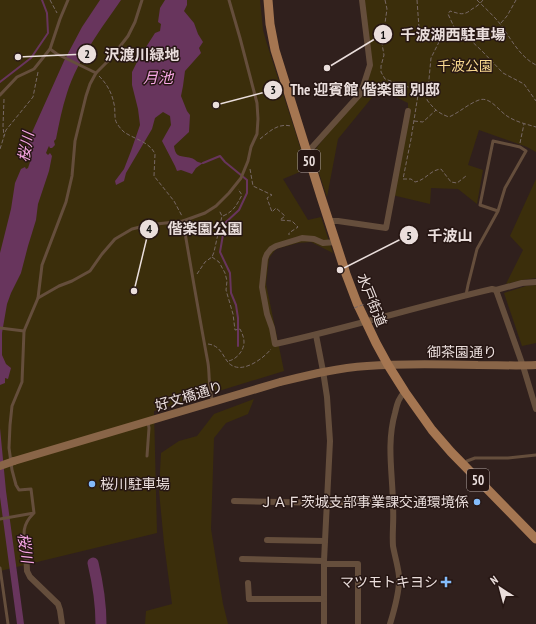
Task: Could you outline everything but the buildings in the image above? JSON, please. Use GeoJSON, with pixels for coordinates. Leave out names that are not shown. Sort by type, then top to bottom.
{"type":"FeatureCollection","features":[{"type":"Feature","properties":{"kind":"main road","name":"水戸街道"},"geometry":{"type":"LineString","coordinates":[[268,0],[270,24],[275,50],[346,274],[365,322],[388,365],[432,430],[536,539]]}},
{"type":"Feature","properties":{"kind":"street"},"geometry":{"type":"LineString","coordinates":[[307,153],[361,93],[370,65],[362,0]]}},
{"type":"Feature","properties":{"kind":"street"},"geometry":{"type":"LineString","coordinates":[[329,221],[386,228],[408,111]]}},
{"type":"Feature","properties":{"kind":"street"},"geometry":{"type":"LineString","coordinates":[[336,242],[323,243],[314,239],[302,238],[276,246],[267,254],[265,259],[262,287],[275,344],[359,324],[466,295],[492,289],[496,290],[522,283],[536,282]]}},
{"type":"Feature","properties":{"kind":"street"},"geometry":{"type":"LineString","coordinates":[[496,290],[523,366],[536,409]]}},
{"type":"Feature","properties":{"kind":"street"},"geometry":{"type":"LineString","coordinates":[[316,335],[323,371],[330,427],[328,502],[324,563],[324,624]]}},
{"type":"Feature","properties":{"kind":"street","name":"御茶園通り"},"geometry":{"type":"LineString","coordinates":[[388,365],[536,365]]}},
{"type":"Feature","properties":{"kind":"street","name":"好文橋通り"},"geometry":{"type":"LineString","coordinates":[[0,466],[280,382],[323,371],[342,368],[388,365]]}},
{"type":"Feature","properties":{"kind":"street"},"geometry":{"type":"LineString","coordinates":[[390,624],[399,586],[399,577],[393,544],[393,507],[390,454],[391,426],[398,401],[405,392]]}},
{"type":"Feature","properties":{"kind":"street"},"geometry":{"type":"LineString","coordinates":[[234,501],[369,501]]}},
{"type":"Feature","properties":{"kind":"street"},"geometry":{"type":"LineString","coordinates":[[268,540],[325,541]]}},
{"type":"Feature","properties":{"kind":"street"},"geometry":{"type":"LineString","coordinates":[[26,549],[30,577],[58,604],[62,624]]}},
{"type":"Feature","properties":{"kind":"street"},"geometry":{"type":"LineString","coordinates":[[242,559],[358,564],[358,624]]}},
{"type":"Feature","properties":{"kind":"street"},"geometry":{"type":"LineString","coordinates":[[248,583],[249,599],[324,599]]}},
{"type":"Feature","properties":{"kind":"lane"},"geometry":{"type":"LineString","coordinates":[[2,96],[17,77],[34,69],[50,49],[68,0]]}},
{"type":"Feature","properties":{"kind":"lane"},"geometry":{"type":"LineString","coordinates":[[34,513],[31,488],[19,490],[16,485],[9,448],[12,406],[22,382],[24,331],[38,298],[42,266],[66,202],[72,176],[75,141],[90,84],[96,73],[111,58],[128,36],[135,22],[142,0]]}},
{"type":"Feature","properties":{"kind":"lane"},"geometry":{"type":"LineString","coordinates":[[38,298],[90,271],[115,239],[132,230],[183,221],[205,213],[216,206],[229,194],[241,178],[257,134],[257,103],[229,0]]}},
{"type":"Feature","properties":{"kind":"lane"},"geometry":{"type":"LineString","coordinates":[[50,49],[96,73]]}},
{"type":"Feature","properties":{"kind":"lane"},"geometry":{"type":"LineString","coordinates":[[466,295],[477,249],[498,211],[505,188],[526,151],[520,147],[493,141],[480,205],[498,211]]}},
{"type":"Feature","properties":{"kind":"lane"},"geometry":{"type":"LineString","coordinates":[[183,221],[208,367],[210,394],[213,402]]}},
{"type":"Feature","properties":{"kind":"lane"},"geometry":{"type":"LineString","coordinates":[[0,328],[24,331]]}},
{"type":"Feature","properties":{"kind":"lane"},"geometry":{"type":"LineString","coordinates":[[147,456],[148,421]]}},
{"type":"Feature","properties":{"kind":"lane"},"geometry":{"type":"LineString","coordinates":[[464,465],[467,461],[475,458],[508,458],[536,455]]}},
{"type":"Feature","properties":{"kind":"lane"},"geometry":{"type":"LineString","coordinates":[[0,519],[34,513]]}},
{"type":"Feature","properties":{"kind":"lane"},"geometry":{"type":"LineString","coordinates":[[26,549],[23,536],[24,525],[34,513]]}},
{"type":"Feature","properties":{"kind":"lane"},"geometry":{"type":"LineString","coordinates":[[0,568],[8,624]]}},
{"type":"Feature","properties":{"kind":"path"},"geometry":{"type":"LineString","coordinates":[[50,0],[60,19]]}},
{"type":"Feature","properties":{"kind":"path"},"geometry":{"type":"LineString","coordinates":[[385,0],[388,9],[382,44],[384,55],[381,72],[385,79],[411,88],[418,95],[403,179],[411,179],[415,182],[420,181],[436,170],[441,169],[451,182],[457,183],[466,176]]}},
{"type":"Feature","properties":{"kind":"path"},"geometry":{"type":"LineString","coordinates":[[417,0],[419,28],[435,35],[442,36]]}},
{"type":"Feature","properties":{"kind":"path"},"geometry":{"type":"LineString","coordinates":[[477,0],[500,24],[516,46],[530,61],[536,65]]}},
{"type":"Feature","properties":{"kind":"path"},"geometry":{"type":"LineString","coordinates":[[483,0],[466,14],[459,14],[450,11],[448,14],[455,29],[462,32],[503,73],[524,84],[536,101]]}},
{"type":"Feature","properties":{"kind":"path"},"geometry":{"type":"LineString","coordinates":[[500,24],[507,16],[516,0]]}},
{"type":"Feature","properties":{"kind":"path"},"geometry":{"type":"LineString","coordinates":[[455,29],[442,36],[431,58],[427,100],[439,113],[450,117],[457,114],[470,104],[480,99],[486,99],[507,116],[524,124],[536,126]]}},
{"type":"Feature","properties":{"kind":"path"},"geometry":{"type":"LineString","coordinates":[[0,149],[6,130],[33,97],[40,61]]}},
{"type":"Feature","properties":{"kind":"path"},"geometry":{"type":"LineString","coordinates":[[96,73],[106,84],[113,97],[116,123],[125,133],[150,147],[155,154],[154,176],[174,201],[183,221]]}},
{"type":"Feature","properties":{"kind":"path"},"geometry":{"type":"LineString","coordinates":[[2,96],[4,136]]}},
{"type":"Feature","properties":{"kind":"path"},"geometry":{"type":"LineString","coordinates":[[414,120],[423,122],[436,110]]}},
{"type":"Feature","properties":{"kind":"path"},"geometry":{"type":"LineString","coordinates":[[520,147],[524,124]]}},
{"type":"Feature","properties":{"kind":"path"},"geometry":{"type":"LineString","coordinates":[[251,147],[271,130],[279,126],[286,125],[300,128]]}},
{"type":"Feature","properties":{"kind":"path"},"geometry":{"type":"LineString","coordinates":[[248,161],[253,186],[272,195],[267,198],[272,212],[276,208],[284,216],[280,220],[292,221],[298,227],[289,233],[290,241]]}},
{"type":"Feature","properties":{"kind":"path"},"geometry":{"type":"LineString","coordinates":[[222,216],[231,212],[242,195],[240,190],[235,186]]}},
{"type":"Feature","properties":{"kind":"path"},"geometry":{"type":"LineString","coordinates":[[193,280],[205,262],[212,258],[214,252],[222,216],[216,206]]}},
{"type":"Feature","properties":{"kind":"path"},"geometry":{"type":"LineString","coordinates":[[212,258],[219,262],[225,273],[227,281],[226,290],[233,314],[235,330],[240,329],[243,335],[244,344],[242,350],[233,360],[228,361]]}},
{"type":"Feature","properties":{"kind":"path"},"geometry":{"type":"LineString","coordinates":[[354,308],[365,304]]}},
{"type":"Feature","properties":{"kind":"path"},"geometry":{"type":"LineString","coordinates":[[204,343],[212,344],[219,348],[233,366],[241,367],[252,365],[268,353],[275,344]]}},
{"type":"Feature","properties":{"kind":"green space"},"geometry":{"type":"Polygon","coordinates":[[[0,0],[260,0],[263,30],[307,169],[283,179],[308,220],[321,217],[333,253],[311,242],[298,243],[276,249],[269,258],[266,284],[284,371],[154,411],[157,533],[0,571],[0,0]]]}},
{"type":"Feature","properties":{"kind":"green space","name":"千波公園"},"geometry":{"type":"Polygon","coordinates":[[[362,0],[536,0],[536,152],[527,147],[479,130],[468,165],[483,170],[477,204],[458,189],[431,188],[430,204],[392,195],[408,111],[408,103],[379,89],[338,139],[327,197],[317,167],[314,151],[361,93],[370,65],[362,0]]]}},
{"type":"Feature","properties":{"kind":"green space"},"geometry":{"type":"Polygon","coordinates":[[[536,179],[536,278],[506,284],[523,250],[510,236],[536,179]]]}},
{"type":"Feature","properties":{"kind":"green space"},"geometry":{"type":"Polygon","coordinates":[[[536,285],[536,343],[522,346],[504,293],[526,286],[536,285]]]}},
{"type":"Feature","properties":{"kind":"green space"},"geometry":{"type":"Polygon","coordinates":[[[254,399],[248,414],[226,423],[214,438],[211,529],[223,604],[228,624],[145,624],[146,611],[172,604],[159,491],[161,453],[179,441],[197,436],[214,414],[254,399]]]}},
{"type":"Feature","properties":{"kind":"water"},"geometry":{"type":"Polygon","coordinates":[[[100,0],[121,0],[98,33],[77,68],[65,99],[56,139],[54,141],[55,145],[52,148],[49,146],[46,153],[48,155],[50,153],[52,156],[49,171],[38,204],[36,220],[21,273],[7,304],[2,333],[2,355],[6,364],[11,368],[8,379],[5,378],[5,383],[0,385],[0,253],[11,209],[15,183],[21,169],[25,167],[26,169],[28,168],[30,160],[27,160],[26,158],[29,139],[64,61],[82,27],[100,0]]]}},
{"type":"Feature","properties":{"kind":"water","name":"月池"},"geometry":{"type":"Polygon","coordinates":[[[165,0],[187,0],[187,5],[184,11],[194,23],[203,42],[199,48],[201,53],[185,71],[181,96],[190,115],[189,132],[174,146],[178,155],[203,163],[196,168],[192,174],[181,170],[177,171],[162,141],[171,125],[170,116],[163,112],[155,118],[152,129],[126,173],[124,181],[116,185],[115,181],[124,169],[140,125],[132,85],[132,72],[155,33],[160,31],[161,24],[158,22],[160,8],[165,0]]]}},
{"type":"Feature","properties":{"kind":"water"},"geometry":{"type":"Polygon","coordinates":[[[0,428],[6,491],[24,624],[17,624],[0,497],[0,428]]]}},
{"type":"Feature","properties":{"kind":"waterway"},"geometry":{"type":"LineString","coordinates":[[0,82],[31,58],[48,33],[47,13],[42,0]]}},
{"type":"Feature","properties":{"kind":"waterway"},"geometry":{"type":"LineString","coordinates":[[203,163],[220,156],[247,180],[247,193],[239,210],[225,223],[220,252],[230,273],[231,293],[236,305],[238,318],[238,346]]}},
{"type":"Feature","properties":{"kind":"waterway"},"geometry":{"type":"LineString","coordinates":[[93,563],[99,594],[101,624]]}},
{"type":"Feature","properties":{"kind":"place","name":"沢渡川緑地"},"geometry":{"type":"Point","coordinates":[18,57]}},
{"type":"Feature","properties":{"kind":"place","name":"千波湖西駐車場"},"geometry":{"type":"Point","coordinates":[327,68]}},
{"type":"Feature","properties":{"kind":"place","name":"The 迎賓館 偕楽園 別邸"},"geometry":{"type":"Point","coordinates":[216,105]}},
{"type":"Feature","properties":{"kind":"place","name":"千波山"},"geometry":{"type":"Point","coordinates":[340,270]}},
{"type":"Feature","properties":{"kind":"place","name":"偕楽園公園"},"geometry":{"type":"Point","coordinates":[134,291]}},
{"type":"Feature","properties":{"kind":"place","name":"桜川駐車場"},"geometry":{"type":"Point","coordinates":[92,484]}},
{"type":"Feature","properties":{"kind":"place","name":"ＪＡＦ茨城支部事業課交通環境係"},"geometry":{"type":"Point","coordinates":[477,502]}},
{"type":"Feature","properties":{"kind":"place","name":"マツモトキヨシ"},"geometry":{"type":"Point","coordinates":[446,582]}},
{"type":"Feature","properties":{"kind":"water label","name":"桜川"},"geometry":{"type":"Point","coordinates":[26,147]}},
{"type":"Feature","properties":{"kind":"water label","name":"桜川"},"geometry":{"type":"Point","coordinates":[25,548]}}]}
